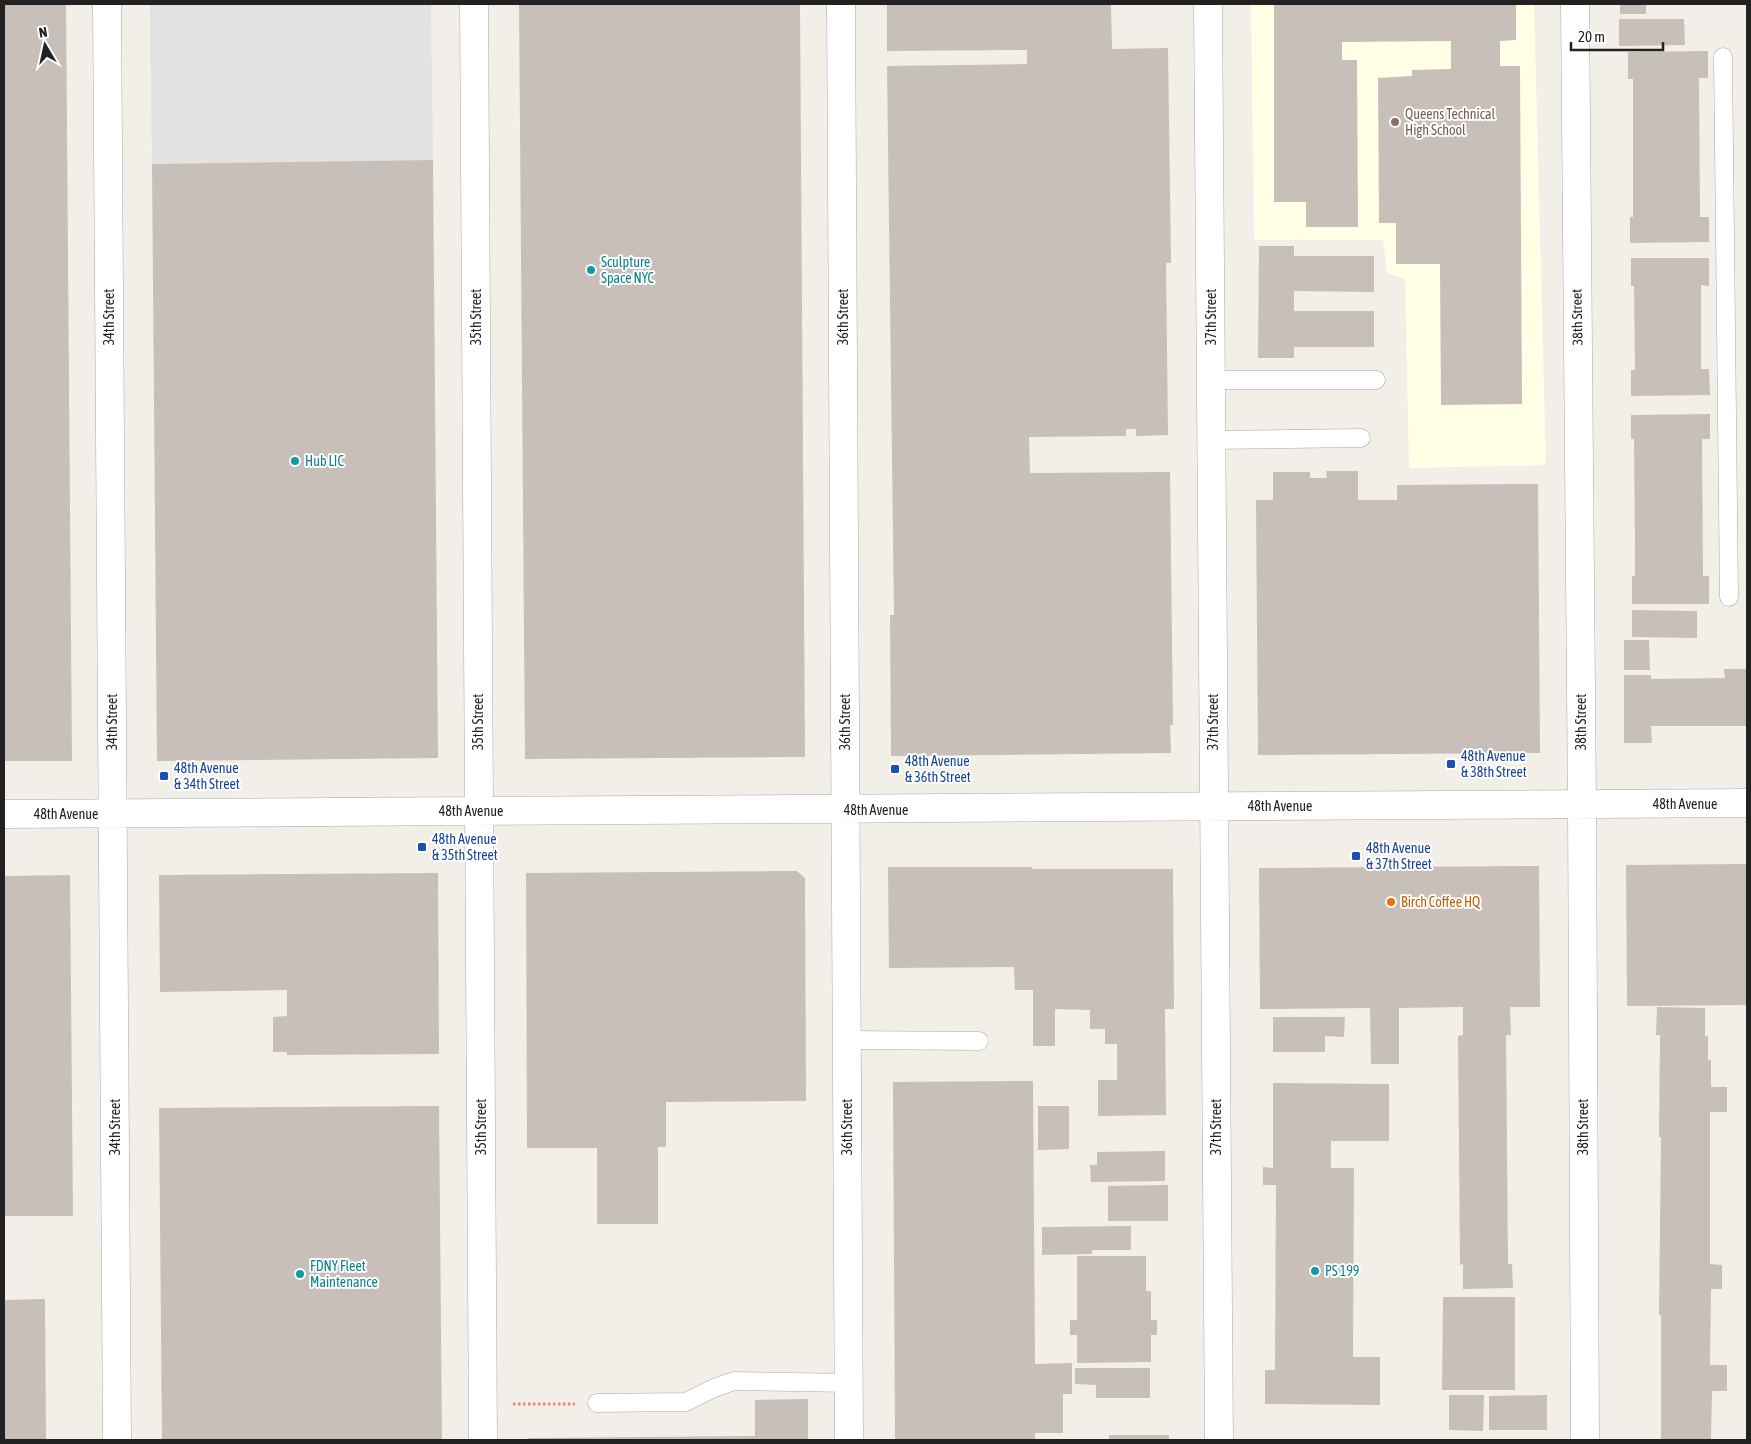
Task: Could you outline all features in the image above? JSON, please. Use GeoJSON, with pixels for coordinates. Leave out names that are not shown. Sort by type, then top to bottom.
{"type":"FeatureCollection","features":[{"type":"Feature","properties":{"kind":"street","name":"34th Street"},"geometry":{"type":"LineString","coordinates":[[107,4],[117,1440]]}},
{"type":"Feature","properties":{"kind":"street","name":"35th Street"},"geometry":{"type":"LineString","coordinates":[[474,4],[483,1440]]}},
{"type":"Feature","properties":{"kind":"street","name":"36th Street"},"geometry":{"type":"LineString","coordinates":[[841,4],[849,1440]]}},
{"type":"Feature","properties":{"kind":"street","name":"37th Street"},"geometry":{"type":"LineString","coordinates":[[1208,4],[1219,1440]]}},
{"type":"Feature","properties":{"kind":"street","name":"38th Street"},"geometry":{"type":"LineString","coordinates":[[1575,4],[1585,1440]]}},
{"type":"Feature","properties":{"kind":"street","name":"48th Avenue"},"geometry":{"type":"LineString","coordinates":[[4,814],[1747,803]]}},
{"type":"Feature","properties":{"kind":"lane"},"geometry":{"type":"LineString","coordinates":[[1723,57],[1729,597]]}},
{"type":"Feature","properties":{"kind":"lane"},"geometry":{"type":"LineString","coordinates":[[1211,380],[1376,380]]}},
{"type":"Feature","properties":{"kind":"lane"},"geometry":{"type":"LineString","coordinates":[[1212,440],[1360,438]]}},
{"type":"Feature","properties":{"kind":"lane"},"geometry":{"type":"LineString","coordinates":[[847,1040],[979,1041]]}},
{"type":"Feature","properties":{"kind":"lane"},"geometry":{"type":"LineString","coordinates":[[597,1403],[686,1402],[714,1388],[734,1381],[849,1383]]}},
{"type":"Feature","properties":{"kind":"path"},"geometry":{"type":"LineString","coordinates":[[513,1404],[597,1403]]}},
{"type":"Feature","properties":{"kind":"shaded area"},"geometry":{"type":"Polygon","coordinates":[[[150,4],[431,4],[433,160],[152,164],[150,4]]]}},
{"type":"Feature","properties":{"kind":"shaded area","name":"Queens Technical High School"},"geometry":{"type":"Polygon","coordinates":[[[1251,4],[1534,4],[1546,465],[1409,468],[1405,279],[1387,273],[1383,240],[1254,240],[1251,4]]]}},
{"type":"Feature","properties":{"kind":"building"},"geometry":{"type":"Polygon","coordinates":[[[4,4],[66,4],[72,761],[4,761],[4,4]]]}},
{"type":"Feature","properties":{"kind":"building"},"geometry":{"type":"Polygon","coordinates":[[[519,4],[800,4],[805,757],[525,759],[519,4]]]}},
{"type":"Feature","properties":{"kind":"building"},"geometry":{"type":"Polygon","coordinates":[[[887,4],[1111,4],[1112,49],[1168,48],[1171,263],[1166,263],[1168,435],[1136,436],[1136,429],[1126,429],[1126,436],[1029,437],[1030,473],[1170,472],[1173,725],[1170,725],[1171,753],[891,756],[890,615],[894,615],[887,66],[1027,64],[1027,50],[887,51],[887,4]]]}},
{"type":"Feature","properties":{"kind":"building","name":"Queens Technical High School"},"geometry":{"type":"Polygon","coordinates":[[[1274,4],[1516,4],[1516,40],[1500,41],[1500,66],[1520,66],[1522,404],[1441,405],[1440,264],[1396,264],[1396,223],[1379,223],[1378,78],[1412,76],[1412,70],[1451,69],[1451,41],[1342,42],[1342,60],[1357,60],[1358,227],[1306,227],[1306,202],[1274,202],[1274,4]]]}},
{"type":"Feature","properties":{"kind":"building"},"geometry":{"type":"Polygon","coordinates":[[[1620,4],[1646,4],[1646,14],[1620,14],[1620,4]]]}},
{"type":"Feature","properties":{"kind":"building"},"geometry":{"type":"Polygon","coordinates":[[[1619,19],[1684,19],[1685,45],[1619,46],[1619,19]]]}},
{"type":"Feature","properties":{"kind":"building"},"geometry":{"type":"Polygon","coordinates":[[[1708,51],[1708,78],[1699,78],[1700,217],[1709,217],[1709,242],[1630,243],[1630,217],[1633,217],[1633,79],[1628,79],[1628,52],[1708,51]]]}},
{"type":"Feature","properties":{"kind":"building","name":"Hub LIC"},"geometry":{"type":"Polygon","coordinates":[[[433,160],[438,758],[157,761],[152,164],[433,160]]]}},
{"type":"Feature","properties":{"kind":"building"},"geometry":{"type":"Polygon","coordinates":[[[1259,246],[1294,246],[1294,256],[1374,256],[1374,292],[1294,291],[1294,311],[1374,311],[1374,347],[1294,347],[1294,358],[1258,358],[1259,246]]]}},
{"type":"Feature","properties":{"kind":"building"},"geometry":{"type":"Polygon","coordinates":[[[1631,258],[1709,258],[1709,286],[1701,285],[1701,369],[1709,369],[1710,395],[1631,396],[1631,370],[1635,370],[1634,286],[1631,286],[1631,258]]]}},
{"type":"Feature","properties":{"kind":"building"},"geometry":{"type":"Polygon","coordinates":[[[1710,414],[1710,439],[1702,439],[1703,576],[1709,576],[1709,604],[1632,604],[1632,576],[1635,576],[1635,549],[1634,439],[1631,439],[1631,415],[1710,414]]]}},
{"type":"Feature","properties":{"kind":"building"},"geometry":{"type":"Polygon","coordinates":[[[1326,471],[1358,471],[1358,500],[1397,500],[1397,485],[1538,484],[1540,753],[1258,755],[1256,500],[1273,500],[1273,472],[1310,472],[1310,478],[1327,478],[1326,471]]]}},
{"type":"Feature","properties":{"kind":"building"},"geometry":{"type":"Polygon","coordinates":[[[1632,610],[1697,611],[1697,638],[1632,637],[1632,610]]]}},
{"type":"Feature","properties":{"kind":"building"},"geometry":{"type":"Polygon","coordinates":[[[1624,640],[1649,640],[1650,670],[1624,670],[1624,640]]]}},
{"type":"Feature","properties":{"kind":"building"},"geometry":{"type":"Polygon","coordinates":[[[1724,669],[1747,669],[1747,726],[1651,726],[1652,743],[1624,743],[1624,675],[1651,675],[1651,679],[1725,678],[1724,669]]]}},
{"type":"Feature","properties":{"kind":"building"},"geometry":{"type":"Polygon","coordinates":[[[1747,864],[1747,1005],[1627,1006],[1626,865],[1747,864]]]}},
{"type":"Feature","properties":{"kind":"building"},"geometry":{"type":"Polygon","coordinates":[[[1539,866],[1540,1007],[1510,1007],[1511,1035],[1506,1035],[1508,1264],[1512,1264],[1513,1288],[1463,1289],[1463,1264],[1460,1265],[1458,1036],[1463,1035],[1463,1007],[1399,1008],[1399,1064],[1371,1064],[1370,1008],[1260,1009],[1259,868],[1539,866]]]}},
{"type":"Feature","properties":{"kind":"building"},"geometry":{"type":"Polygon","coordinates":[[[888,867],[1173,869],[1174,1009],[1165,1009],[1166,1115],[1098,1116],[1098,1080],[1117,1080],[1117,1044],[1105,1044],[1105,1029],[1090,1029],[1090,1010],[1055,1009],[1055,1046],[1033,1046],[1033,990],[1015,990],[1014,967],[889,968],[888,867]]]}},
{"type":"Feature","properties":{"kind":"building"},"geometry":{"type":"Polygon","coordinates":[[[797,871],[805,878],[806,1101],[666,1102],[666,1147],[658,1147],[658,1224],[597,1224],[597,1148],[527,1148],[526,873],[797,871]]]}},
{"type":"Feature","properties":{"kind":"building"},"geometry":{"type":"Polygon","coordinates":[[[438,873],[439,1054],[287,1055],[287,1052],[273,1052],[273,1017],[287,1016],[287,990],[160,992],[159,875],[438,873]]]}},
{"type":"Feature","properties":{"kind":"building"},"geometry":{"type":"Polygon","coordinates":[[[70,875],[73,1216],[4,1216],[4,876],[70,875]]]}},
{"type":"Feature","properties":{"kind":"building"},"geometry":{"type":"Polygon","coordinates":[[[1657,1007],[1705,1008],[1705,1036],[1708,1036],[1708,1060],[1711,1060],[1711,1087],[1727,1087],[1727,1112],[1710,1112],[1710,1264],[1722,1265],[1722,1289],[1711,1289],[1710,1365],[1727,1365],[1727,1391],[1712,1391],[1711,1440],[1661,1440],[1661,1315],[1659,1315],[1661,1137],[1659,1137],[1660,1035],[1656,1035],[1657,1007]]]}},
{"type":"Feature","properties":{"kind":"building"},"geometry":{"type":"Polygon","coordinates":[[[1273,1017],[1345,1017],[1344,1037],[1325,1036],[1325,1052],[1273,1052],[1273,1017]]]}},
{"type":"Feature","properties":{"kind":"building"},"geometry":{"type":"Polygon","coordinates":[[[1033,1081],[1035,1364],[1072,1363],[1072,1394],[1063,1394],[1063,1433],[1035,1433],[1035,1440],[895,1440],[893,1082],[1033,1081]]]}},
{"type":"Feature","properties":{"kind":"building","name":"PS 199"},"geometry":{"type":"Polygon","coordinates":[[[1273,1083],[1389,1084],[1389,1141],[1331,1141],[1331,1168],[1354,1168],[1353,1357],[1380,1357],[1380,1405],[1265,1404],[1265,1370],[1275,1370],[1276,1185],[1263,1185],[1263,1167],[1273,1168],[1273,1083]]]}},
{"type":"Feature","properties":{"kind":"building","name":"FDNY Fleet Maintenance"},"geometry":{"type":"Polygon","coordinates":[[[439,1106],[442,1440],[162,1440],[159,1108],[439,1106]]]}},
{"type":"Feature","properties":{"kind":"building"},"geometry":{"type":"Polygon","coordinates":[[[1038,1106],[1069,1106],[1069,1149],[1038,1150],[1038,1106]]]}},
{"type":"Feature","properties":{"kind":"building"},"geometry":{"type":"Polygon","coordinates":[[[1165,1151],[1165,1181],[1091,1182],[1090,1165],[1097,1165],[1097,1152],[1165,1151]]]}},
{"type":"Feature","properties":{"kind":"building"},"geometry":{"type":"Polygon","coordinates":[[[1168,1185],[1168,1221],[1108,1221],[1108,1186],[1168,1185]]]}},
{"type":"Feature","properties":{"kind":"building"},"geometry":{"type":"Polygon","coordinates":[[[1131,1226],[1131,1250],[1092,1250],[1092,1254],[1042,1255],[1042,1227],[1131,1226]]]}},
{"type":"Feature","properties":{"kind":"building"},"geometry":{"type":"Polygon","coordinates":[[[1077,1256],[1146,1256],[1146,1291],[1151,1291],[1151,1320],[1157,1320],[1157,1335],[1151,1335],[1151,1362],[1077,1363],[1077,1335],[1070,1335],[1070,1320],[1077,1320],[1077,1256]]]}},
{"type":"Feature","properties":{"kind":"building"},"geometry":{"type":"Polygon","coordinates":[[[1443,1297],[1515,1297],[1515,1390],[1442,1390],[1443,1297]]]}},
{"type":"Feature","properties":{"kind":"building"},"geometry":{"type":"Polygon","coordinates":[[[45,1299],[46,1440],[4,1440],[4,1300],[45,1299]]]}},
{"type":"Feature","properties":{"kind":"building"},"geometry":{"type":"Polygon","coordinates":[[[1075,1368],[1150,1368],[1150,1398],[1096,1398],[1096,1385],[1075,1384],[1075,1368]]]}},
{"type":"Feature","properties":{"kind":"building"},"geometry":{"type":"Polygon","coordinates":[[[1449,1395],[1484,1395],[1483,1431],[1449,1430],[1449,1395]]]}},
{"type":"Feature","properties":{"kind":"building"},"geometry":{"type":"Polygon","coordinates":[[[1547,1395],[1547,1430],[1489,1430],[1489,1396],[1547,1395]]]}},
{"type":"Feature","properties":{"kind":"building"},"geometry":{"type":"Polygon","coordinates":[[[808,1399],[808,1440],[528,1440],[528,1438],[755,1436],[755,1400],[808,1399]]]}},
{"type":"Feature","properties":{"kind":"building"},"geometry":{"type":"Polygon","coordinates":[[[1109,1435],[1169,1435],[1169,1440],[1109,1440],[1109,1435]]]}},
{"type":"Feature","properties":{"kind":"place","name":"Queens Technical High School"},"geometry":{"type":"Point","coordinates":[1395,122]}},
{"type":"Feature","properties":{"kind":"place","name":"Sculpture Space NYC"},"geometry":{"type":"Point","coordinates":[591,270]}},
{"type":"Feature","properties":{"kind":"place","name":"Hub LIC"},"geometry":{"type":"Point","coordinates":[295,461]}},
{"type":"Feature","properties":{"kind":"place","name":"48th Avenue & 38th Street"},"geometry":{"type":"Point","coordinates":[1451,764]}},
{"type":"Feature","properties":{"kind":"place","name":"48th Avenue & 36th Street"},"geometry":{"type":"Point","coordinates":[895,769]}},
{"type":"Feature","properties":{"kind":"place","name":"48th Avenue & 34th Street"},"geometry":{"type":"Point","coordinates":[164,776]}},
{"type":"Feature","properties":{"kind":"place","name":"48th Avenue & 35th Street"},"geometry":{"type":"Point","coordinates":[422,847]}},
{"type":"Feature","properties":{"kind":"place","name":"48th Avenue & 37th Street"},"geometry":{"type":"Point","coordinates":[1356,856]}},
{"type":"Feature","properties":{"kind":"place","name":"Birch Coffee HQ"},"geometry":{"type":"Point","coordinates":[1391,902]}},
{"type":"Feature","properties":{"kind":"place","name":"PS 199"},"geometry":{"type":"Point","coordinates":[1315,1271]}},
{"type":"Feature","properties":{"kind":"place","name":"FDNY Fleet Maintenance"},"geometry":{"type":"Point","coordinates":[300,1274]}}]}
